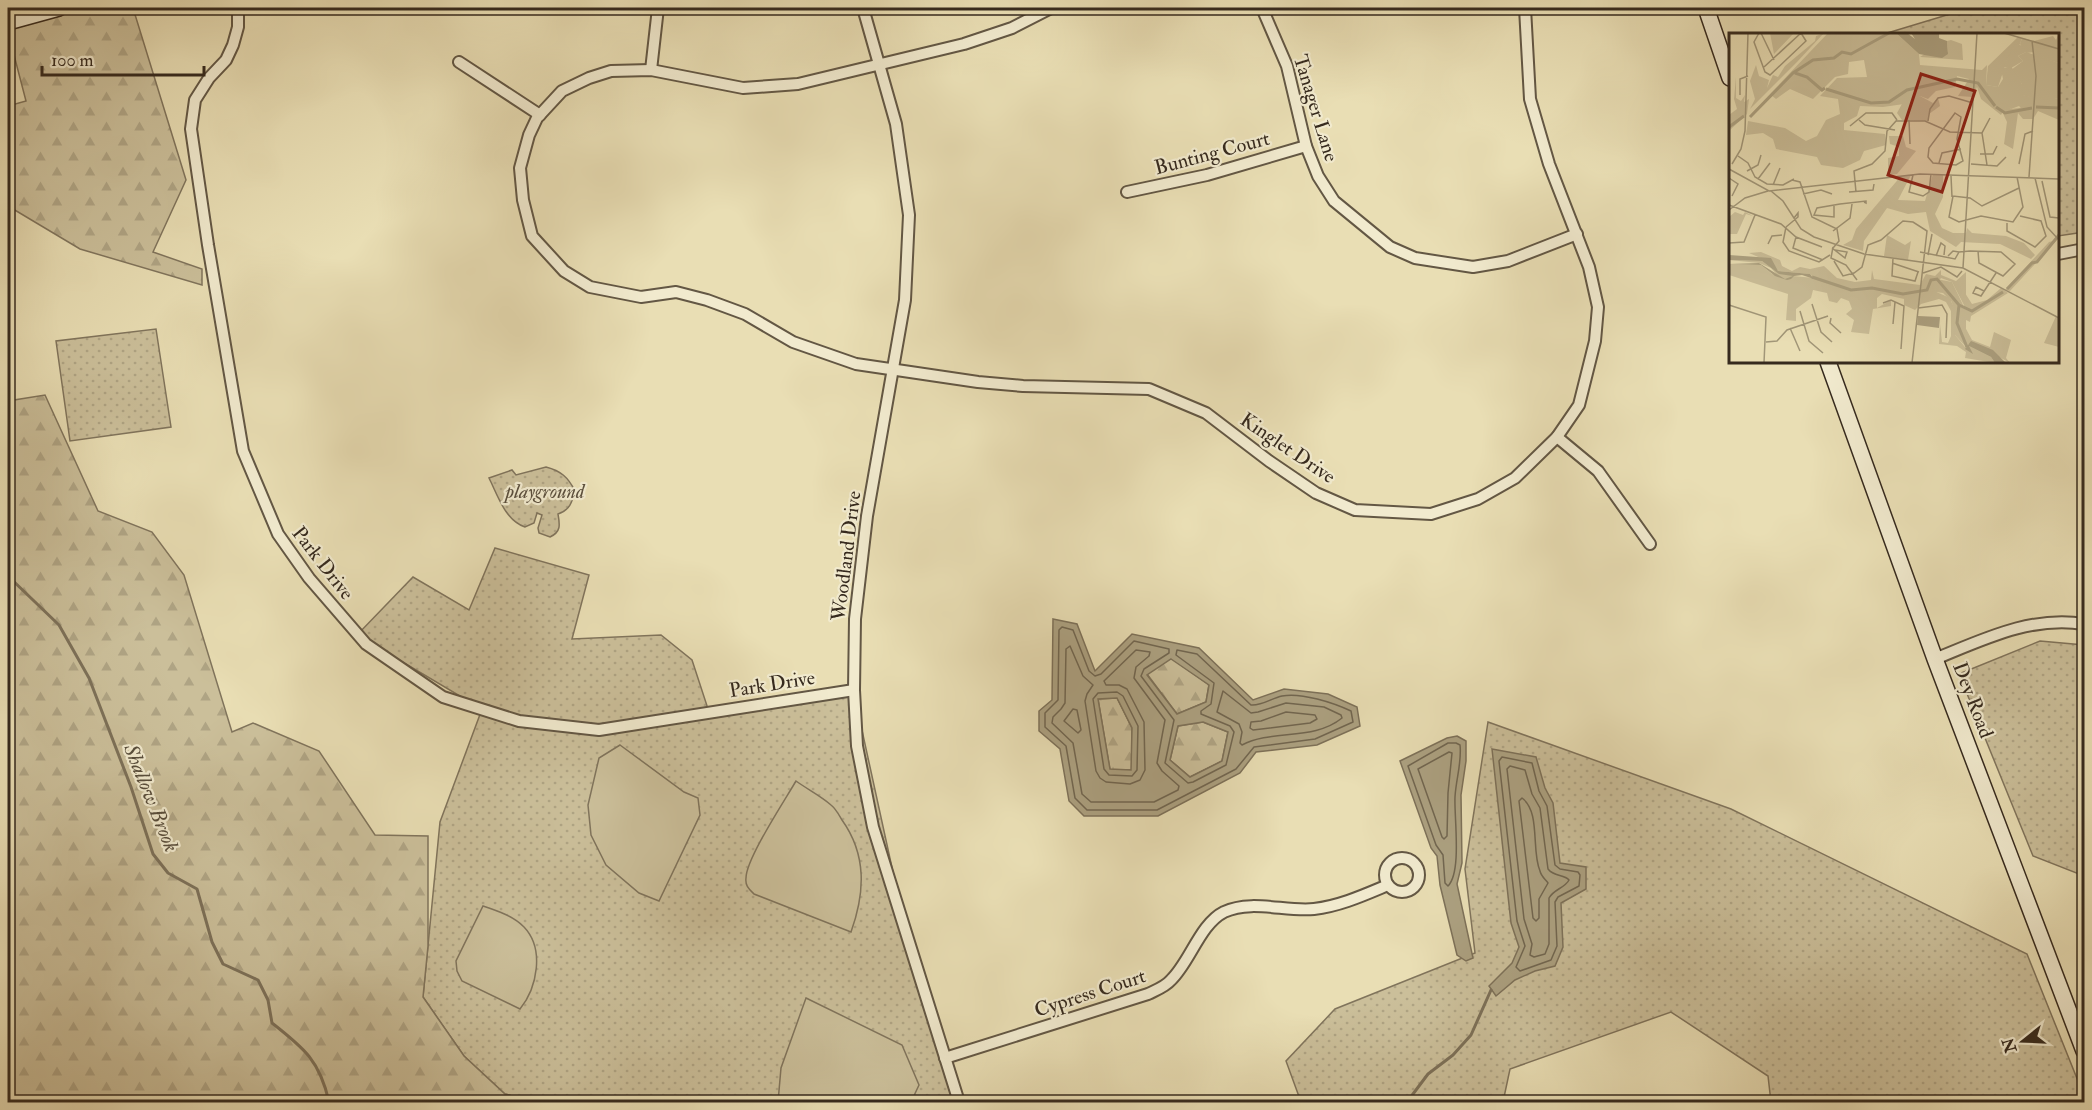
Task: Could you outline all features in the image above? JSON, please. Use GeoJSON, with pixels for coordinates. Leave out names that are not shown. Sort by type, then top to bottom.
{"type":"FeatureCollection","features":[{"type":"Feature","properties":{"kind":"main road"},"geometry":{"type":"LineString","coordinates":[[8,22],[59,8]]}},
{"type":"Feature","properties":{"kind":"main road"},"geometry":{"type":"LineString","coordinates":[[1706,8],[1729,72]]}},
{"type":"Feature","properties":{"kind":"main road","name":"Dey Road"},"geometry":{"type":"LineString","coordinates":[[1828,363],[1935,659],[2085,1051]]}},
{"type":"Feature","properties":{"kind":"street","name":"Park Drive"},"geometry":{"type":"LineString","coordinates":[[238,8],[238,27],[233,45],[226,60],[209,78],[195,100],[191,129],[243,451],[278,534],[309,578],[362,639],[443,696],[519,721],[599,730],[854,690]]}},
{"type":"Feature","properties":{"kind":"street"},"geometry":{"type":"LineString","coordinates":[[651,70],[658,8]]}},
{"type":"Feature","properties":{"kind":"street","name":"Woodland Drive"},"geometry":{"type":"LineString","coordinates":[[863,8],[896,124],[909,214],[905,300],[867,516],[855,618],[854,690],[857,746],[873,827],[958,1102]]}},
{"type":"Feature","properties":{"kind":"street"},"geometry":{"type":"LineString","coordinates":[[879,66],[964,44],[1012,28],[1051,8]]}},
{"type":"Feature","properties":{"kind":"street","name":"Tanager Lane"},"geometry":{"type":"LineString","coordinates":[[1262,8],[1287,66],[1306,146],[1318,176],[1334,201],[1390,247],[1415,258],[1473,267],[1508,261],[1577,234]]}},
{"type":"Feature","properties":{"kind":"street","name":"Kinglet Drive"},"geometry":{"type":"LineString","coordinates":[[879,66],[798,84],[743,88],[651,70],[611,71],[589,78],[562,91],[540,115],[529,135],[520,168],[523,200],[532,236],[564,271],[590,287],[641,297],[676,292],[707,300],[745,314],[793,342],[856,364],[1023,386],[1149,389],[1206,413],[1316,493],[1355,510],[1431,514],[1479,499],[1515,478],[1557,437],[1579,405],[1595,341],[1598,307],[1589,267],[1549,164],[1530,99],[1525,8]]}},
{"type":"Feature","properties":{"kind":"street"},"geometry":{"type":"LineString","coordinates":[[459,63],[540,115]]}},
{"type":"Feature","properties":{"kind":"street","name":"Bunting Court"},"geometry":{"type":"LineString","coordinates":[[1127,192],[1207,175],[1306,146]]}},
{"type":"Feature","properties":{"kind":"street"},"geometry":{"type":"LineString","coordinates":[[2059,254],[2085,249]]}},
{"type":"Feature","properties":{"kind":"street"},"geometry":{"type":"LineString","coordinates":[[1557,437],[1598,471],[1650,544]]}},
{"type":"Feature","properties":{"kind":"street"},"geometry":{"type":"LineString","coordinates":[[1935,659],[1992,636],[2032,624],[2068,621],[2085,624]]}},
{"type":"Feature","properties":{"kind":"street","name":"Cypress Court"},"geometry":{"type":"LineString","coordinates":[[945,1058],[1148,994],[1160,988],[1170,982],[1179,972],[1216,916],[1226,911],[1256,906],[1319,908],[1346,902],[1388,885]]}},
{"type":"Feature","properties":{"kind":"green space"},"geometry":{"type":"Polygon","coordinates":[[[58,8],[133,8],[186,180],[153,252],[202,269],[202,285],[80,249],[8,206],[8,106],[26,101],[8,32],[8,21],[58,8]]]}},
{"type":"Feature","properties":{"kind":"green space"},"geometry":{"type":"Polygon","coordinates":[[[1970,8],[2084,8],[2084,232],[2059,236],[2059,33],[1887,33],[1970,8]]]}},
{"type":"Feature","properties":{"kind":"green space"},"geometry":{"type":"Polygon","coordinates":[[[156,329],[171,427],[70,441],[56,341],[156,329]]]}},
{"type":"Feature","properties":{"kind":"green space"},"geometry":{"type":"Polygon","coordinates":[[[45,395],[98,511],[152,532],[184,575],[232,732],[253,723],[319,751],[375,835],[428,836],[428,946],[423,997],[464,1056],[505,1094],[534,1102],[8,1102],[8,401],[45,395]]]}},
{"type":"Feature","properties":{"kind":"green space","name":"playground"},"geometry":{"type":"Polygon","coordinates":[[[546,467],[564,475],[575,491],[568,508],[558,514],[559,528],[550,537],[539,533],[538,528],[542,515],[537,513],[534,523],[525,527],[512,519],[503,507],[489,478],[512,470],[516,475],[546,467]]]}},
{"type":"Feature","properties":{"kind":"green space"},"geometry":{"type":"Polygon","coordinates":[[[495,548],[589,575],[572,639],[661,635],[692,660],[709,712],[853,689],[908,941],[959,1102],[534,1102],[505,1094],[464,1056],[423,997],[440,822],[482,709],[357,635],[413,577],[469,610],[495,548]]]}},
{"type":"Feature","properties":{"kind":"green space"},"geometry":{"type":"Polygon","coordinates":[[[2040,641],[2084,645],[2084,876],[2033,856],[1959,674],[2040,641]]]}},
{"type":"Feature","properties":{"kind":"green space"},"geometry":{"type":"Polygon","coordinates":[[[1171,658],[1209,685],[1206,702],[1177,714],[1147,674],[1171,658]]]}},
{"type":"Feature","properties":{"kind":"green space"},"geometry":{"type":"Polygon","coordinates":[[[1117,698],[1132,728],[1132,770],[1110,770],[1098,699],[1117,698]]]}},
{"type":"Feature","properties":{"kind":"green space"},"geometry":{"type":"Polygon","coordinates":[[[1203,722],[1228,732],[1222,761],[1190,777],[1170,760],[1178,726],[1203,722]]]}},
{"type":"Feature","properties":{"kind":"green space"},"geometry":{"type":"Polygon","coordinates":[[[1488,722],[1731,809],[2027,954],[2084,1096],[2084,1102],[1771,1102],[1768,1076],[1671,1012],[1510,1069],[1503,1102],[1301,1102],[1286,1061],[1335,1009],[1475,953],[1465,869],[1488,722]]]}},
{"type":"Feature","properties":{"kind":"green space"},"geometry":{"type":"Polygon","coordinates":[[[620,745],[684,792],[698,798],[700,815],[659,901],[639,893],[606,865],[591,835],[588,805],[599,758],[620,745]]]}},
{"type":"Feature","properties":{"kind":"green space"},"geometry":{"type":"Polygon","coordinates":[[[796,781],[834,808],[856,847],[860,861],[861,889],[851,932],[754,894],[747,885],[746,878],[752,858],[796,781]]]}},
{"type":"Feature","properties":{"kind":"green space"},"geometry":{"type":"Polygon","coordinates":[[[483,906],[505,914],[520,923],[531,936],[535,946],[534,980],[520,1009],[462,981],[457,971],[456,961],[483,906]]]}},
{"type":"Feature","properties":{"kind":"green space"},"geometry":{"type":"Polygon","coordinates":[[[806,998],[902,1045],[919,1085],[911,1102],[778,1102],[781,1068],[806,998]]]}},
{"type":"Feature","properties":{"kind":"water"},"geometry":{"type":"Polygon","coordinates":[[[1053,619],[1077,624],[1095,671],[1132,634],[1199,648],[1253,700],[1284,689],[1328,694],[1357,707],[1360,726],[1317,745],[1256,752],[1240,773],[1158,816],[1084,816],[1069,801],[1060,749],[1039,731],[1039,711],[1052,700],[1053,619]],[[1171,659],[1147,675],[1177,714],[1206,702],[1209,685],[1171,659]],[[1117,698],[1098,699],[1110,769],[1131,770],[1132,728],[1117,698]],[[1203,722],[1178,726],[1170,760],[1190,777],[1222,761],[1228,732],[1203,722]]]}},
{"type":"Feature","properties":{"kind":"water"},"geometry":{"type":"Polygon","coordinates":[[[1457,736],[1466,741],[1466,761],[1461,795],[1462,863],[1457,884],[1473,958],[1466,961],[1457,955],[1440,885],[1437,856],[1431,848],[1400,761],[1447,738],[1457,736]]]}},
{"type":"Feature","properties":{"kind":"water"},"geometry":{"type":"Polygon","coordinates":[[[1492,749],[1536,757],[1545,788],[1553,803],[1560,863],[1586,867],[1586,889],[1561,903],[1563,947],[1555,966],[1535,971],[1515,980],[1496,996],[1489,986],[1512,963],[1519,947],[1511,923],[1492,749]]]}},
{"type":"Feature","properties":{"kind":"waterway","name":"Shallow Brook"},"geometry":{"type":"LineString","coordinates":[[8,576],[59,625],[89,678],[131,787],[153,854],[168,873],[197,889],[212,942],[223,964],[258,980],[268,1000],[272,1023],[309,1056],[321,1076],[329,1102]]}},
{"type":"Feature","properties":{"kind":"waterway"},"geometry":{"type":"LineString","coordinates":[[1407,1102],[1428,1074],[1453,1055],[1471,1035],[1491,990]]}}]}
